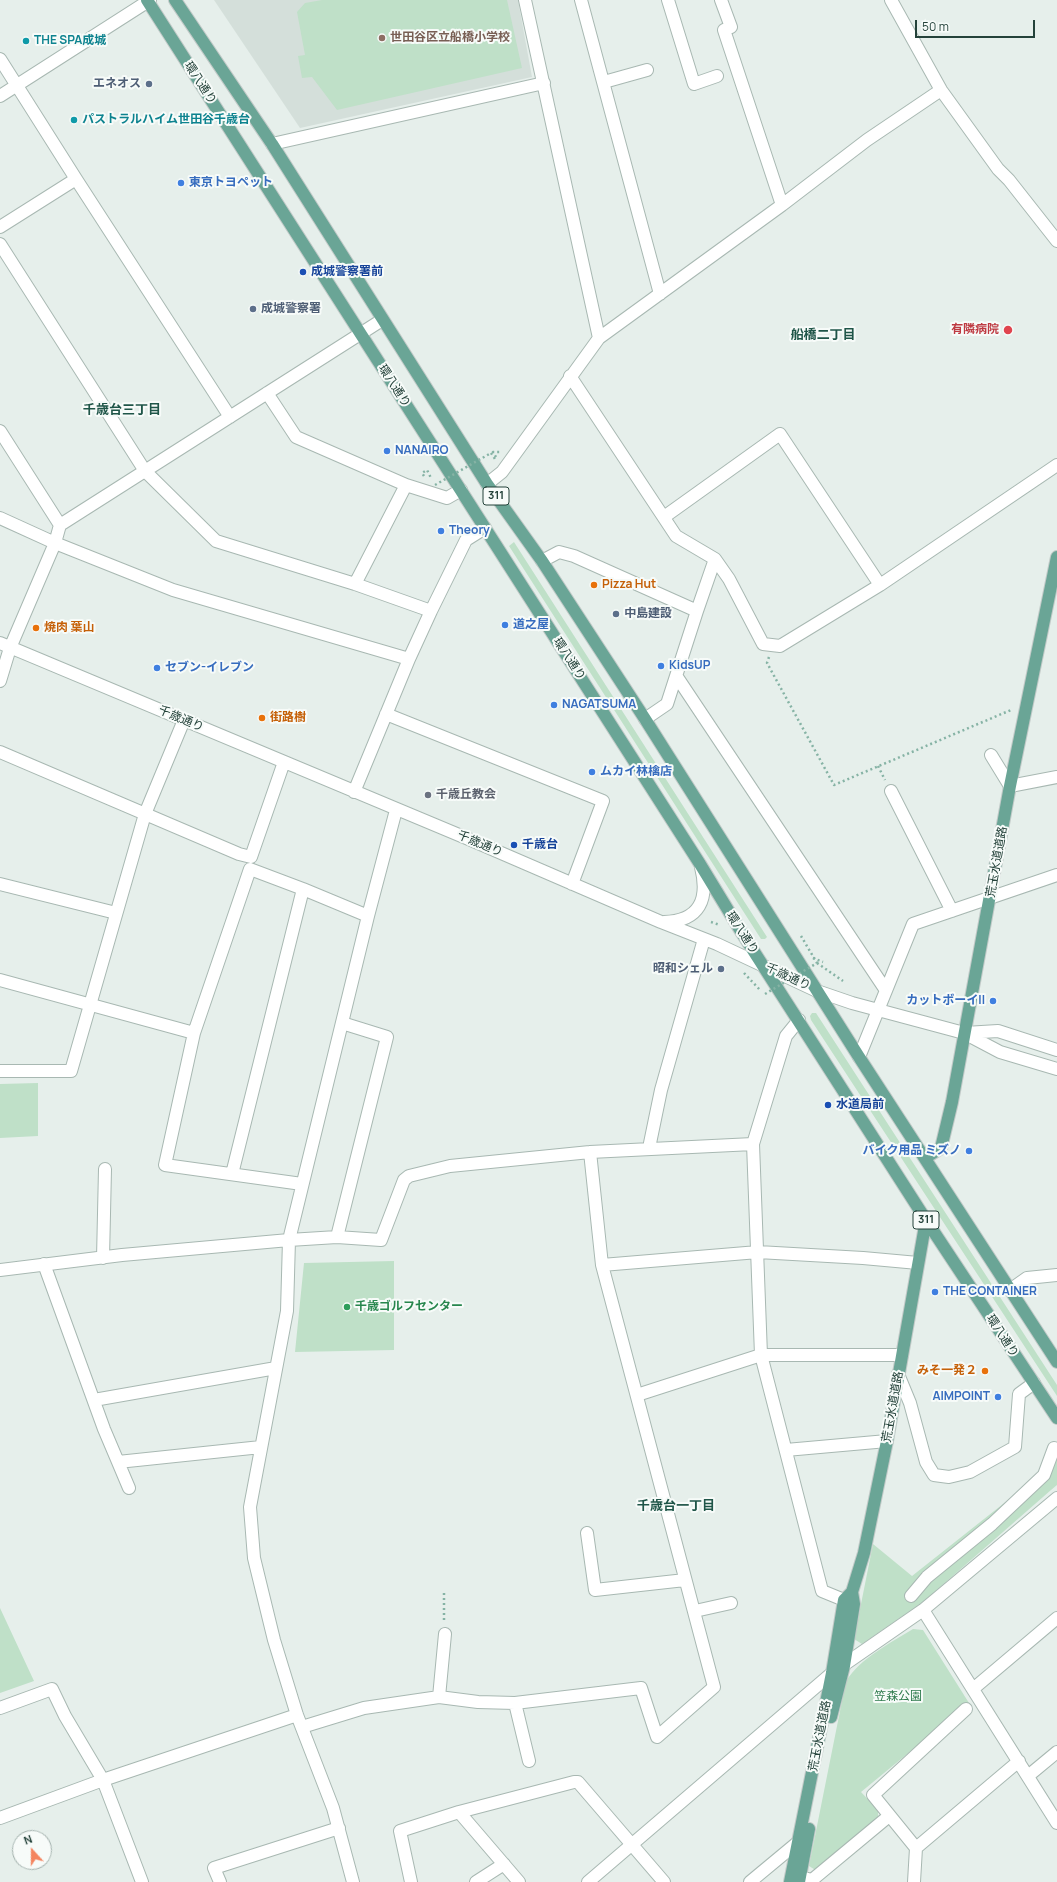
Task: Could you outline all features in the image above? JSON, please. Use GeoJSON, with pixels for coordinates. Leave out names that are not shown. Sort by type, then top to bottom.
{"type":"FeatureCollection","features":[{"type":"Feature","properties":{"kind":"main road","name":"環八通り"},"geometry":{"type":"LineString","coordinates":[[148,0],[700,864],[742,933],[926,1220],[1057,1418]]}},
{"type":"Feature","properties":{"kind":"main road","name":"311"},"geometry":{"type":"LineString","coordinates":[[175,0],[272,144],[487,484],[542,561],[645,719],[859,1057],[1057,1362]]}},
{"type":"Feature","properties":{"kind":"main road","name":"荒玉水道道路"},"geometry":{"type":"LineString","coordinates":[[925,1158],[940,1148],[952,1102],[991,898],[1010,786],[1057,557]]}},
{"type":"Feature","properties":{"kind":"main road","name":"荒玉水道道路"},"geometry":{"type":"LineString","coordinates":[[797,1880],[798,1842],[848,1596],[864,1553],[887,1441],[926,1220]]}},
{"type":"Feature","properties":{"kind":"main road","name":"荒玉水道道路"},"geometry":{"type":"LineString","coordinates":[[797,1880],[808,1834],[830,1720],[844,1666],[854,1604],[848,1596]]}},
{"type":"Feature","properties":{"kind":"street"},"geometry":{"type":"LineString","coordinates":[[0,96],[148,0]]}},
{"type":"Feature","properties":{"kind":"street"},"geometry":{"type":"LineString","coordinates":[[525,0],[599,338]]}},
{"type":"Feature","properties":{"kind":"street"},"geometry":{"type":"LineString","coordinates":[[581,0],[660,294]]}},
{"type":"Feature","properties":{"kind":"street"},"geometry":{"type":"LineString","coordinates":[[668,0],[694,84],[717,76]]}},
{"type":"Feature","properties":{"kind":"street"},"geometry":{"type":"LineString","coordinates":[[721,0],[731,27],[724,30],[782,205]]}},
{"type":"Feature","properties":{"kind":"street"},"geometry":{"type":"LineString","coordinates":[[896,2],[941,90],[998,169],[1009,180],[1057,241]]}},
{"type":"Feature","properties":{"kind":"street"},"geometry":{"type":"LineString","coordinates":[[0,58],[76,179],[230,416]]}},
{"type":"Feature","properties":{"kind":"street"},"geometry":{"type":"LineString","coordinates":[[604,82],[648,70]]}},
{"type":"Feature","properties":{"kind":"street"},"geometry":{"type":"LineString","coordinates":[[272,144],[544,83]]}},
{"type":"Feature","properties":{"kind":"street"},"geometry":{"type":"LineString","coordinates":[[487,484],[502,472],[570,376],[599,338],[782,205],[866,140],[941,90]]}},
{"type":"Feature","properties":{"kind":"street"},"geometry":{"type":"LineString","coordinates":[[0,228],[76,179]]}},
{"type":"Feature","properties":{"kind":"street"},"geometry":{"type":"LineString","coordinates":[[0,244],[145,471],[216,541],[355,584],[431,611]]}},
{"type":"Feature","properties":{"kind":"street"},"geometry":{"type":"LineString","coordinates":[[0,681],[5,646],[55,543],[60,525],[382,320]]}},
{"type":"Feature","properties":{"kind":"street"},"geometry":{"type":"LineString","coordinates":[[570,376],[676,536],[715,559],[729,579],[763,644],[780,646],[880,585],[1057,465]]}},
{"type":"Feature","properties":{"kind":"street"},"geometry":{"type":"LineString","coordinates":[[267,393],[296,437],[406,485],[447,498],[461,490]]}},
{"type":"Feature","properties":{"kind":"street"},"geometry":{"type":"LineString","coordinates":[[0,431],[60,525]]}},
{"type":"Feature","properties":{"kind":"street"},"geometry":{"type":"LineString","coordinates":[[664,517],[780,434],[880,585]]}},
{"type":"Feature","properties":{"kind":"street"},"geometry":{"type":"LineString","coordinates":[[355,584],[406,485]]}},
{"type":"Feature","properties":{"kind":"street"},"geometry":{"type":"LineString","coordinates":[[0,518],[55,543],[174,590],[409,659]]}},
{"type":"Feature","properties":{"kind":"street"},"geometry":{"type":"LineString","coordinates":[[354,792],[409,659],[466,540],[485,528]]}},
{"type":"Feature","properties":{"kind":"street"},"geometry":{"type":"LineString","coordinates":[[542,561],[559,552],[574,556],[697,611]]}},
{"type":"Feature","properties":{"kind":"street"},"geometry":{"type":"LineString","coordinates":[[645,719],[667,704],[715,559]]}},
{"type":"Feature","properties":{"kind":"street","name":"千歳通り"},"geometry":{"type":"LineString","coordinates":[[5,646],[704,939],[817,990],[852,1003],[964,1033],[1000,1052],[1057,1069]]}},
{"type":"Feature","properties":{"kind":"street"},"geometry":{"type":"LineString","coordinates":[[677,677],[885,989]]}},
{"type":"Feature","properties":{"kind":"street"},"geometry":{"type":"LineString","coordinates":[[386,714],[604,800],[572,884]]}},
{"type":"Feature","properties":{"kind":"street"},"geometry":{"type":"LineString","coordinates":[[0,1071],[71,1071],[145,814],[184,720]]}},
{"type":"Feature","properties":{"kind":"street"},"geometry":{"type":"LineString","coordinates":[[0,752],[239,854],[251,857],[284,762]]}},
{"type":"Feature","properties":{"kind":"street"},"geometry":{"type":"LineString","coordinates":[[991,755],[1010,786],[1057,776]]}},
{"type":"Feature","properties":{"kind":"street"},"geometry":{"type":"LineString","coordinates":[[891,791],[952,911]]}},
{"type":"Feature","properties":{"kind":"street"},"geometry":{"type":"LineString","coordinates":[[353,1882],[339,1828],[297,1715],[274,1640],[254,1558],[250,1507],[287,1311],[289,1240],[368,916],[396,810]]}},
{"type":"Feature","properties":{"kind":"street"},"geometry":{"type":"LineString","coordinates":[[661,922],[676,922],[688,917],[695,912],[701,904],[704,889],[700,864]]}},
{"type":"Feature","properties":{"kind":"street"},"geometry":{"type":"LineString","coordinates":[[302,1184],[165,1165],[194,1033],[250,869],[368,916]]}},
{"type":"Feature","properties":{"kind":"street"},"geometry":{"type":"LineString","coordinates":[[859,1057],[885,989],[913,924],[1057,876]]}},
{"type":"Feature","properties":{"kind":"street"},"geometry":{"type":"LineString","coordinates":[[0,884],[116,914]]}},
{"type":"Feature","properties":{"kind":"street"},"geometry":{"type":"LineString","coordinates":[[232,1174],[303,889]]}},
{"type":"Feature","properties":{"kind":"street"},"geometry":{"type":"LineString","coordinates":[[649,1148],[661,1090],[704,939]]}},
{"type":"Feature","properties":{"kind":"street"},"geometry":{"type":"LineString","coordinates":[[0,980],[194,1033]]}},
{"type":"Feature","properties":{"kind":"street"},"geometry":{"type":"LineString","coordinates":[[799,1020],[786,1036],[753,1144],[761,1355],[822,1591],[848,1596]]}},
{"type":"Feature","properties":{"kind":"street"},"geometry":{"type":"LineString","coordinates":[[337,1237],[387,1037],[342,1023]]}},
{"type":"Feature","properties":{"kind":"street","name":"千歳通り"},"geometry":{"type":"LineString","coordinates":[[964,1033],[998,1031],[1057,1050]]}},
{"type":"Feature","properties":{"kind":"street"},"geometry":{"type":"LineString","coordinates":[[0,1270],[44,1264],[289,1240],[337,1237],[381,1240],[404,1180],[409,1176],[450,1166],[590,1152],[753,1144]]}},
{"type":"Feature","properties":{"kind":"street"},"geometry":{"type":"LineString","coordinates":[[302,1727],[364,1708],[439,1697],[478,1702],[515,1703],[641,1688],[657,1737],[714,1687],[602,1264],[590,1152]]}},
{"type":"Feature","properties":{"kind":"street"},"geometry":{"type":"LineString","coordinates":[[103,1258],[105,1169]]}},
{"type":"Feature","properties":{"kind":"street"},"geometry":{"type":"LineString","coordinates":[[602,1264],[758,1252],[863,1258],[918,1264]]}},
{"type":"Feature","properties":{"kind":"street"},"geometry":{"type":"LineString","coordinates":[[44,1264],[94,1400],[129,1488]]}},
{"type":"Feature","properties":{"kind":"street"},"geometry":{"type":"LineString","coordinates":[[1010,1290],[1028,1278],[1057,1275]]}},
{"type":"Feature","properties":{"kind":"street"},"geometry":{"type":"LineString","coordinates":[[637,1395],[761,1355],[902,1355]]}},
{"type":"Feature","properties":{"kind":"street"},"geometry":{"type":"LineString","coordinates":[[94,1400],[276,1368]]}},
{"type":"Feature","properties":{"kind":"street"},"geometry":{"type":"LineString","coordinates":[[898,1374],[910,1403],[926,1462],[934,1474],[949,1477],[970,1472],[1015,1447],[1019,1394],[1034,1384]]}},
{"type":"Feature","properties":{"kind":"street"},"geometry":{"type":"LineString","coordinates":[[786,1450],[887,1441]]}},
{"type":"Feature","properties":{"kind":"street"},"geometry":{"type":"LineString","coordinates":[[118,1462],[261,1447]]}},
{"type":"Feature","properties":{"kind":"street"},"geometry":{"type":"LineString","coordinates":[[910,1596],[927,1577],[992,1524],[1044,1475],[1054,1448]]}},
{"type":"Feature","properties":{"kind":"street"},"geometry":{"type":"LineString","coordinates":[[588,1882],[832,1673],[923,1610],[1057,1498]]}},
{"type":"Feature","properties":{"kind":"street"},"geometry":{"type":"LineString","coordinates":[[587,1533],[595,1590],[685,1580]]}},
{"type":"Feature","properties":{"kind":"street"},"geometry":{"type":"LineString","coordinates":[[695,1611],[731,1602]]}},
{"type":"Feature","properties":{"kind":"street"},"geometry":{"type":"LineString","coordinates":[[923,1610],[1057,1823]]}},
{"type":"Feature","properties":{"kind":"street"},"geometry":{"type":"LineString","coordinates":[[973,1689],[1057,1618]]}},
{"type":"Feature","properties":{"kind":"street"},"geometry":{"type":"LineString","coordinates":[[439,1697],[445,1634]]}},
{"type":"Feature","properties":{"kind":"street"},"geometry":{"type":"LineString","coordinates":[[0,1708],[52,1689],[103,1780],[142,1882]]}},
{"type":"Feature","properties":{"kind":"street"},"geometry":{"type":"LineString","coordinates":[[515,1703],[529,1761]]}},
{"type":"Feature","properties":{"kind":"street"},"geometry":{"type":"LineString","coordinates":[[914,1882],[916,1848],[873,1795],[966,1709]]}},
{"type":"Feature","properties":{"kind":"street"},"geometry":{"type":"LineString","coordinates":[[0,1818],[103,1780],[297,1715]]}},
{"type":"Feature","properties":{"kind":"street"},"geometry":{"type":"LineString","coordinates":[[1028,1776],[1057,1752]]}},
{"type":"Feature","properties":{"kind":"street"},"geometry":{"type":"LineString","coordinates":[[916,1848],[1019,1761]]}},
{"type":"Feature","properties":{"kind":"street"},"geometry":{"type":"LineString","coordinates":[[411,1882],[400,1831],[459,1812],[578,1782],[664,1882]]}},
{"type":"Feature","properties":{"kind":"street"},"geometry":{"type":"LineString","coordinates":[[459,1812],[518,1882]]}},
{"type":"Feature","properties":{"kind":"street"},"geometry":{"type":"LineString","coordinates":[[797,1880],[812,1880],[889,1816]]}},
{"type":"Feature","properties":{"kind":"street"},"geometry":{"type":"LineString","coordinates":[[220,1882],[214,1868],[339,1828]]}},
{"type":"Feature","properties":{"kind":"street"},"geometry":{"type":"LineString","coordinates":[[750,1882],[808,1834]]}},
{"type":"Feature","properties":{"kind":"street"},"geometry":{"type":"LineString","coordinates":[[476,1882],[504,1864]]}},
{"type":"Feature","properties":{"kind":"path"},"geometry":{"type":"LineString","coordinates":[[435,485],[491,453],[496,460]]}},
{"type":"Feature","properties":{"kind":"path"},"geometry":{"type":"LineString","coordinates":[[772,645],[767,663],[834,785],[1028,703]]}},
{"type":"Feature","properties":{"kind":"path"},"geometry":{"type":"LineString","coordinates":[[711,922],[742,933]]}},
{"type":"Feature","properties":{"kind":"path"},"geometry":{"type":"LineString","coordinates":[[801,936],[817,963],[843,981]]}},
{"type":"Feature","properties":{"kind":"path"},"geometry":{"type":"LineString","coordinates":[[792,951],[823,962]]}},
{"type":"Feature","properties":{"kind":"path"},"geometry":{"type":"LineString","coordinates":[[743,972],[764,994],[817,963]]}},
{"type":"Feature","properties":{"kind":"path"},"geometry":{"type":"LineString","coordinates":[[444,1593],[445,1634]]}},
{"type":"Feature","properties":{"kind":"shaded area","name":"世田谷区立船橋小学校"},"geometry":{"type":"Polygon","coordinates":[[[214,0],[518,0],[532,77],[300,128],[214,0]]]}},
{"type":"Feature","properties":{"kind":"green space","name":"世田谷区立船橋小学校"},"geometry":{"type":"Polygon","coordinates":[[[322,0],[507,0],[522,68],[337,110],[312,77],[302,78],[298,56],[305,55],[297,12],[305,3],[322,0]]]}},
{"type":"Feature","properties":{"kind":"green space"},"geometry":{"type":"Polygon","coordinates":[[[514,542],[767,937],[765,939],[761,939],[509,546],[514,542]]]}},
{"type":"Feature","properties":{"kind":"green space"},"geometry":{"type":"Polygon","coordinates":[[[812,1013],[816,1013],[1057,1385],[1057,1396],[811,1020],[810,1016],[812,1013]]]}},
{"type":"Feature","properties":{"kind":"green space"},"geometry":{"type":"Polygon","coordinates":[[[38,1083],[38,1136],[0,1138],[0,1084],[38,1083]]]}},
{"type":"Feature","properties":{"kind":"green space","name":"千歳ゴルフセンター"},"geometry":{"type":"Polygon","coordinates":[[[394,1261],[394,1350],[295,1352],[304,1263],[394,1261]]]}},
{"type":"Feature","properties":{"kind":"green space"},"geometry":{"type":"Polygon","coordinates":[[[1054,1454],[1057,1458],[1057,1485],[923,1602],[862,1644],[854,1639],[873,1544],[912,1576],[1032,1481],[1044,1464],[1054,1454]]]}},
{"type":"Feature","properties":{"kind":"green space"},"geometry":{"type":"Polygon","coordinates":[[[0,1608],[34,1681],[0,1693],[0,1608]]]}},
{"type":"Feature","properties":{"kind":"green space","name":"笠森公園"},"geometry":{"type":"Polygon","coordinates":[[[913,1629],[923,1630],[969,1703],[861,1792],[878,1810],[878,1818],[817,1871],[809,1866],[846,1681],[852,1672],[868,1658],[913,1629]]]}},
{"type":"Feature","properties":{"kind":"place","name":"世田谷区立船橋小学校"},"geometry":{"type":"Point","coordinates":[382,38]}},
{"type":"Feature","properties":{"kind":"place","name":"THE SPA成城"},"geometry":{"type":"Point","coordinates":[26,41]}},
{"type":"Feature","properties":{"kind":"place","name":"エネオス"},"geometry":{"type":"Point","coordinates":[149,84]}},
{"type":"Feature","properties":{"kind":"place","name":"パストラルハイム世田谷千歳台"},"geometry":{"type":"Point","coordinates":[74,120]}},
{"type":"Feature","properties":{"kind":"place","name":"東京トヨペット"},"geometry":{"type":"Point","coordinates":[181,183]}},
{"type":"Feature","properties":{"kind":"place","name":"成城警察署前"},"geometry":{"type":"Point","coordinates":[303,272]}},
{"type":"Feature","properties":{"kind":"place","name":"成城警察署"},"geometry":{"type":"Point","coordinates":[253,309]}},
{"type":"Feature","properties":{"kind":"place","name":"有隣病院"},"geometry":{"type":"Point","coordinates":[1008,330]}},
{"type":"Feature","properties":{"kind":"place","name":"NANAIRO"},"geometry":{"type":"Point","coordinates":[387,451]}},
{"type":"Feature","properties":{"kind":"place","name":"Theory"},"geometry":{"type":"Point","coordinates":[441,531]}},
{"type":"Feature","properties":{"kind":"place","name":"Pizza Hut"},"geometry":{"type":"Point","coordinates":[594,585]}},
{"type":"Feature","properties":{"kind":"place","name":"中島建設"},"geometry":{"type":"Point","coordinates":[616,614]}},
{"type":"Feature","properties":{"kind":"place","name":"道之屋"},"geometry":{"type":"Point","coordinates":[505,625]}},
{"type":"Feature","properties":{"kind":"place","name":"焼肉 葉山"},"geometry":{"type":"Point","coordinates":[36,628]}},
{"type":"Feature","properties":{"kind":"place","name":"KidsUP"},"geometry":{"type":"Point","coordinates":[661,666]}},
{"type":"Feature","properties":{"kind":"place","name":"セブン-イレブン"},"geometry":{"type":"Point","coordinates":[157,668]}},
{"type":"Feature","properties":{"kind":"place","name":"NAGATSUMA"},"geometry":{"type":"Point","coordinates":[554,705]}},
{"type":"Feature","properties":{"kind":"place","name":"街路樹"},"geometry":{"type":"Point","coordinates":[262,718]}},
{"type":"Feature","properties":{"kind":"place","name":"ムカイ林檎店"},"geometry":{"type":"Point","coordinates":[592,772]}},
{"type":"Feature","properties":{"kind":"place","name":"千歳丘教会"},"geometry":{"type":"Point","coordinates":[428,795]}},
{"type":"Feature","properties":{"kind":"place","name":"千歳台"},"geometry":{"type":"Point","coordinates":[514,845]}},
{"type":"Feature","properties":{"kind":"place","name":"昭和シェル"},"geometry":{"type":"Point","coordinates":[721,969]}},
{"type":"Feature","properties":{"kind":"place","name":"カットボーイII"},"geometry":{"type":"Point","coordinates":[993,1001]}},
{"type":"Feature","properties":{"kind":"place","name":"水道局前"},"geometry":{"type":"Point","coordinates":[828,1105]}},
{"type":"Feature","properties":{"kind":"place","name":"バイク用品 ミズノ"},"geometry":{"type":"Point","coordinates":[969,1151]}},
{"type":"Feature","properties":{"kind":"place","name":"THE CONTAINER"},"geometry":{"type":"Point","coordinates":[935,1292]}},
{"type":"Feature","properties":{"kind":"place","name":"千歳ゴルフセンター"},"geometry":{"type":"Point","coordinates":[347,1307]}},
{"type":"Feature","properties":{"kind":"place","name":"みそ一発２"},"geometry":{"type":"Point","coordinates":[985,1371]}},
{"type":"Feature","properties":{"kind":"place","name":"AIMPOINT"},"geometry":{"type":"Point","coordinates":[998,1397]}},
{"type":"Feature","properties":{"kind":"district","name":"船橋二丁目"},"geometry":{"type":"Point","coordinates":[823,335]}},
{"type":"Feature","properties":{"kind":"district","name":"千歳台三丁目"},"geometry":{"type":"Point","coordinates":[122,410]}},
{"type":"Feature","properties":{"kind":"district","name":"千歳台一丁目"},"geometry":{"type":"Point","coordinates":[676,1506]}}]}
